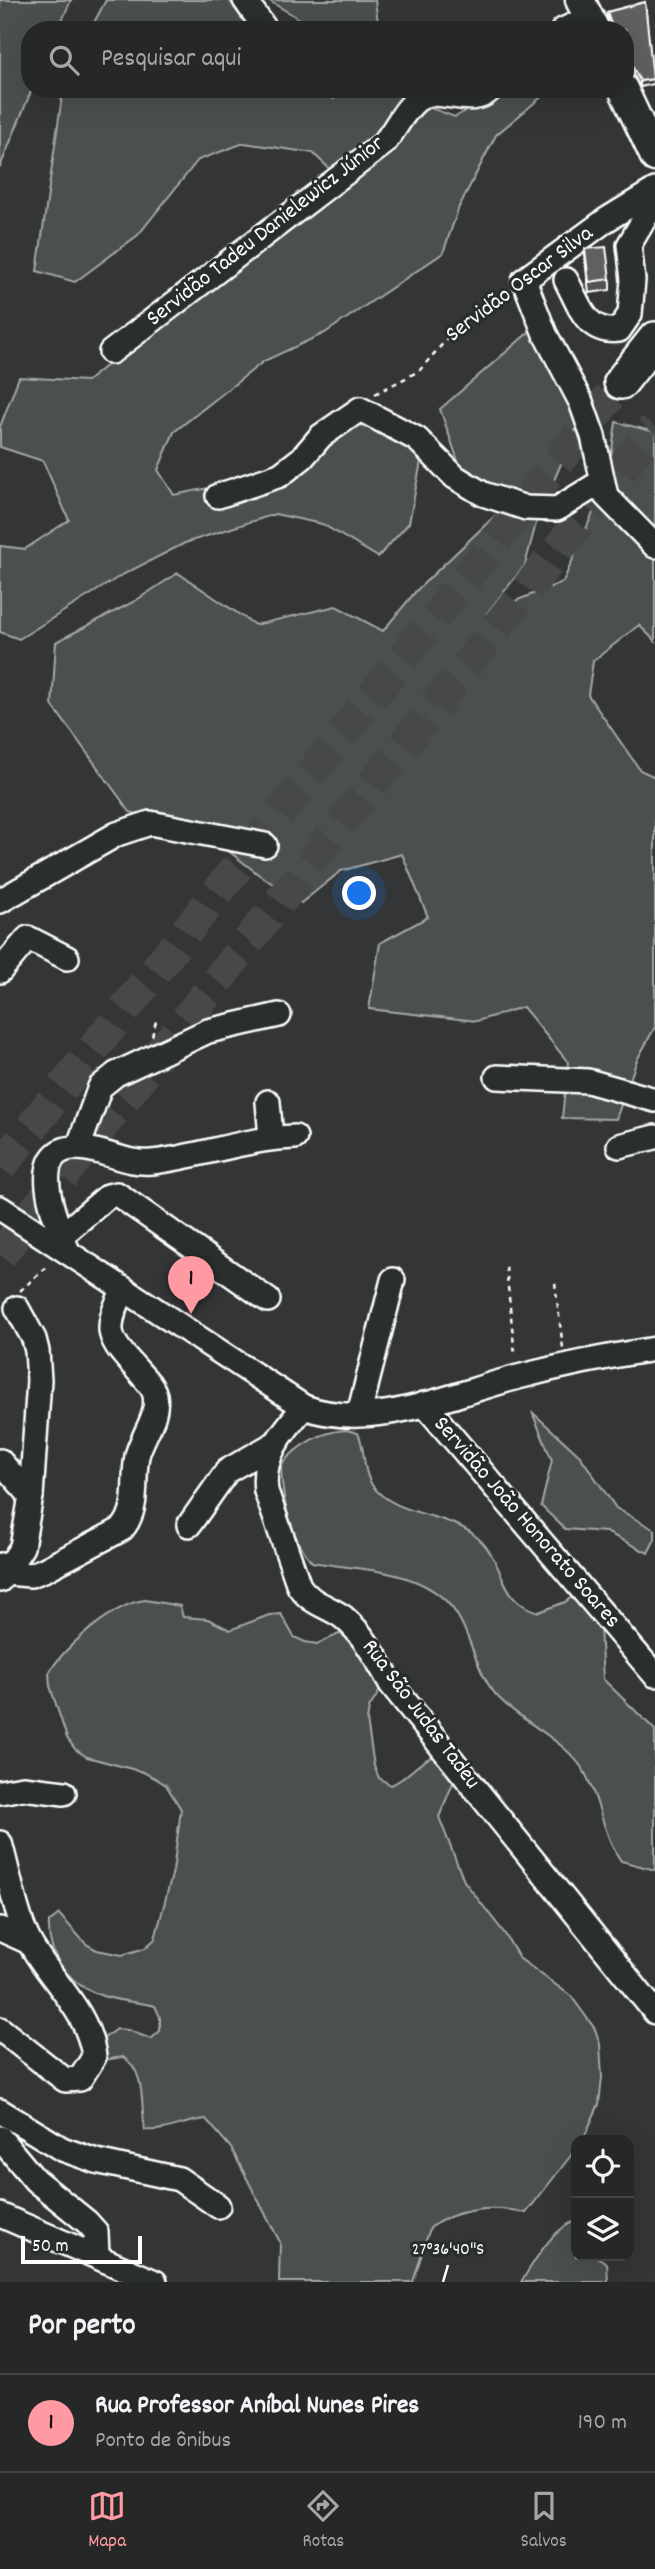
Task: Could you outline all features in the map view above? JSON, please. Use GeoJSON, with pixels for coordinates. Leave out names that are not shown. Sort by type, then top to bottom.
{"type":"FeatureCollection","features":[{"type":"Feature","properties":{"kind":"highway"},"geometry":{"type":"LineString","coordinates":[[621,382],[655,339]]}},
{"type":"Feature","properties":{"kind":"main road"},"geometry":{"type":"LineString","coordinates":[[627,98],[655,157]]}},
{"type":"Feature","properties":{"kind":"street"},"geometry":{"type":"LineString","coordinates":[[244,0],[259,21]]}},
{"type":"Feature","properties":{"kind":"street","name":"Servidão Tadeu Danielewicz Júnior"},"geometry":{"type":"LineString","coordinates":[[111,352],[383,144],[415,101],[421,98]]}},
{"type":"Feature","properties":{"kind":"street","name":"Servidão Tadeu Danielewicz Júnior"},"geometry":{"type":"LineString","coordinates":[[448,98],[475,98]]}},
{"type":"Feature","properties":{"kind":"street","name":"Servidão Oscar Silva"},"geometry":{"type":"LineString","coordinates":[[524,279],[606,220],[655,190]]}},
{"type":"Feature","properties":{"kind":"street"},"geometry":{"type":"LineString","coordinates":[[566,280],[593,326],[603,332],[619,330],[630,314],[633,280],[629,246],[655,201]]}},
{"type":"Feature","properties":{"kind":"street"},"geometry":{"type":"LineString","coordinates":[[524,279],[545,334],[581,402],[593,436],[601,481],[610,502],[655,546]]}},
{"type":"Feature","properties":{"kind":"street"},"geometry":{"type":"LineString","coordinates":[[218,496],[280,475],[302,458],[321,436],[360,409],[417,439],[455,477],[483,494],[526,508],[557,509],[601,481]]}},
{"type":"Feature","properties":{"kind":"street"},"geometry":{"type":"LineString","coordinates":[[0,901],[117,834],[150,823],[265,845]]}},
{"type":"Feature","properties":{"kind":"street"},"geometry":{"type":"LineString","coordinates":[[0,971],[28,938],[66,957]]}},
{"type":"Feature","properties":{"kind":"street"},"geometry":{"type":"LineString","coordinates":[[78,1148],[100,1087],[116,1074],[208,1031],[279,1015]]}},
{"type":"Feature","properties":{"kind":"street"},"geometry":{"type":"LineString","coordinates":[[497,1077],[578,1080],[655,1100]]}},
{"type":"Feature","properties":{"kind":"street"},"geometry":{"type":"LineString","coordinates":[[268,1102],[271,1138]]}},
{"type":"Feature","properties":{"kind":"street"},"geometry":{"type":"LineString","coordinates":[[64,1242],[52,1208],[48,1169],[55,1154],[64,1149],[78,1148],[150,1162],[271,1138],[295,1137]]}},
{"type":"Feature","properties":{"kind":"street"},"geometry":{"type":"LineString","coordinates":[[619,1146],[655,1137]]}},
{"type":"Feature","properties":{"kind":"street"},"geometry":{"type":"LineString","coordinates":[[64,1242],[107,1196],[117,1194],[268,1300]]}},
{"type":"Feature","properties":{"kind":"street"},"geometry":{"type":"LineString","coordinates":[[0,1208],[64,1242],[124,1289],[304,1407],[332,1415],[359,1414],[424,1404],[566,1365],[655,1349]]}},
{"type":"Feature","properties":{"kind":"street"},"geometry":{"type":"LineString","coordinates":[[359,1414],[393,1280]]}},
{"type":"Feature","properties":{"kind":"street"},"geometry":{"type":"LineString","coordinates":[[2,1573],[31,1575],[44,1570],[122,1529],[128,1522],[136,1489],[138,1454],[148,1432],[155,1392],[114,1345],[110,1336],[110,1317],[124,1289]]}},
{"type":"Feature","properties":{"kind":"street"},"geometry":{"type":"LineString","coordinates":[[2,1573],[22,1547],[31,1496],[39,1380],[34,1339],[17,1308]]}},
{"type":"Feature","properties":{"kind":"street","name":"Servidão João Honorato Soares"},"geometry":{"type":"LineString","coordinates":[[424,1404],[655,1675]]}},
{"type":"Feature","properties":{"kind":"street","name":"Rua São Judas Tadeu"},"geometry":{"type":"LineString","coordinates":[[304,1407],[272,1445],[264,1477],[266,1492],[299,1586],[307,1598],[340,1615],[353,1626],[391,1684],[655,2012]]}},
{"type":"Feature","properties":{"kind":"street"},"geometry":{"type":"LineString","coordinates":[[189,1525],[227,1471],[272,1445]]}},
{"type":"Feature","properties":{"kind":"street"},"geometry":{"type":"LineString","coordinates":[[0,1461],[31,1496]]}},
{"type":"Feature","properties":{"kind":"street"},"geometry":{"type":"LineString","coordinates":[[0,1792],[23,1787],[64,1793]]}},
{"type":"Feature","properties":{"kind":"street"},"geometry":{"type":"LineString","coordinates":[[0,1843],[29,1942],[76,2009],[87,2030],[94,2057],[80,2079],[65,2080],[0,2029]]}},
{"type":"Feature","properties":{"kind":"street"},"geometry":{"type":"LineString","coordinates":[[0,1929],[29,1942]]}},
{"type":"Feature","properties":{"kind":"street"},"geometry":{"type":"LineString","coordinates":[[0,2111],[62,2149],[96,2161],[179,2179],[218,2206]]}},
{"type":"Feature","properties":{"kind":"street"},"geometry":{"type":"LineString","coordinates":[[0,2138],[35,2180],[88,2222],[96,2232],[97,2255]]}},
{"type":"Feature","properties":{"kind":"street"},"geometry":{"type":"LineString","coordinates":[[0,2215],[155,2282]]}},
{"type":"Feature","properties":{"kind":"path","name":"Servidão Oscar Silva"},"geometry":{"type":"LineString","coordinates":[[360,409],[380,389],[407,380],[419,371],[453,332],[524,279]]}},
{"type":"Feature","properties":{"kind":"path"},"geometry":{"type":"LineString","coordinates":[[17,1308],[16,1301],[24,1285],[64,1242]]}},
{"type":"Feature","properties":{"kind":"path"},"geometry":{"type":"LineString","coordinates":[[506,1267],[517,1377]]}},
{"type":"Feature","properties":{"kind":"path"},"geometry":{"type":"LineString","coordinates":[[555,1283],[566,1365]]}},
{"type":"Feature","properties":{"kind":"shaded area"},"geometry":{"type":"Polygon","coordinates":[[[0,0],[71,0],[62,21],[21,21],[21,98],[28,98],[0,167],[0,0]]]}},
{"type":"Feature","properties":{"kind":"shaded area"},"geometry":{"type":"Polygon","coordinates":[[[106,0],[229,0],[244,21],[95,21],[106,0]]]}},
{"type":"Feature","properties":{"kind":"shaded area"},"geometry":{"type":"Polygon","coordinates":[[[268,0],[375,0],[378,21],[303,21],[268,0]]]}},
{"type":"Feature","properties":{"kind":"shaded area"},"geometry":{"type":"Polygon","coordinates":[[[62,98],[411,98],[414,102],[455,117],[489,98],[540,98],[496,135],[459,207],[443,253],[325,333],[264,361],[174,432],[158,470],[174,495],[254,479],[340,419],[389,433],[423,451],[409,523],[378,557],[322,524],[275,514],[185,543],[122,575],[19,639],[0,632],[0,546],[25,549],[69,520],[43,461],[0,447],[0,427],[19,377],[87,381],[339,178],[313,153],[244,143],[198,160],[138,235],[75,282],[37,271],[62,98]]]}},
{"type":"Feature","properties":{"kind":"shaded area"},"geometry":{"type":"Polygon","coordinates":[[[536,326],[575,412],[576,429],[537,520],[525,565],[488,612],[563,582],[608,478],[616,422],[655,432],[655,553],[652,555],[655,560],[655,641],[639,625],[593,661],[588,695],[640,770],[655,777],[655,1027],[637,1060],[616,1119],[562,1118],[568,1062],[523,1007],[477,1021],[369,1009],[380,943],[428,917],[402,854],[341,871],[301,903],[208,835],[130,812],[52,705],[56,642],[135,601],[178,573],[255,625],[336,606],[383,631],[416,591],[503,508],[464,478],[440,409],[536,326]]]}},
{"type":"Feature","properties":{"kind":"shaded area"},"geometry":{"type":"Polygon","coordinates":[[[532,1412],[580,1456],[616,1508],[655,1530],[655,1539],[648,1553],[606,1532],[565,1529],[541,1506],[552,1460],[532,1412]]]}},
{"type":"Feature","properties":{"kind":"shaded area"},"geometry":{"type":"Polygon","coordinates":[[[346,1430],[358,1433],[369,1479],[381,1495],[406,1508],[461,1527],[473,1534],[492,1555],[508,1589],[525,1606],[539,1612],[565,1602],[576,1594],[600,1627],[603,1679],[655,1730],[655,1870],[621,1861],[610,1840],[585,1773],[557,1742],[511,1709],[493,1691],[460,1620],[448,1603],[432,1590],[414,1581],[373,1570],[312,1562],[304,1551],[288,1516],[281,1465],[294,1451],[309,1441],[346,1430]]]}},
{"type":"Feature","properties":{"kind":"shaded area"},"geometry":{"type":"Polygon","coordinates":[[[145,1600],[180,1606],[183,1617],[208,1619],[230,1630],[269,1615],[281,1614],[294,1637],[317,1644],[339,1634],[364,1639],[386,1681],[369,1708],[367,1720],[374,1766],[379,1778],[391,1785],[421,1763],[442,1755],[458,1771],[439,1817],[464,1881],[505,1934],[519,1958],[571,1996],[595,2029],[600,2044],[602,2077],[599,2104],[585,2135],[571,2135],[571,2155],[526,2213],[502,2209],[476,2210],[452,2216],[430,2228],[413,2282],[279,2282],[280,2242],[231,2148],[206,2119],[145,2130],[139,2080],[131,2063],[123,2057],[97,2061],[96,2044],[116,2029],[128,2030],[151,2039],[160,2031],[160,2017],[155,2006],[110,1998],[75,1981],[60,1965],[55,1955],[49,1922],[59,1914],[86,1944],[97,1950],[122,1955],[145,1948],[155,1939],[173,1871],[181,1809],[166,1785],[155,1778],[143,1772],[87,1757],[75,1749],[67,1738],[50,1686],[49,1673],[66,1651],[91,1628],[133,1603],[145,1600]]]}},
{"type":"Feature","properties":{"kind":"shaded area"},"geometry":{"type":"Polygon","coordinates":[[[571,2223],[571,2261],[604,2261],[607,2263],[608,2282],[521,2282],[551,2238],[571,2223]]]}},
{"type":"Feature","properties":{"kind":"building"},"geometry":{"type":"Polygon","coordinates":[[[645,2],[653,79],[640,81],[634,70],[634,21],[610,21],[607,12],[645,2]]]}},
{"type":"Feature","properties":{"kind":"building"},"geometry":{"type":"Polygon","coordinates":[[[606,247],[610,279],[589,282],[585,249],[606,247]]]}},
{"type":"Feature","properties":{"kind":"tunnel"},"geometry":{"type":"LineString","coordinates":[[0,1167],[621,382]]}},
{"type":"Feature","properties":{"kind":"tunnel"},"geometry":{"type":"LineString","coordinates":[[0,1255],[655,427]]}},
{"type":"Feature","properties":{"kind":"place","name":"Rua Professor Aníbal Nunes Pires"},"geometry":{"type":"Point","coordinates":[191,1314]}}]}
